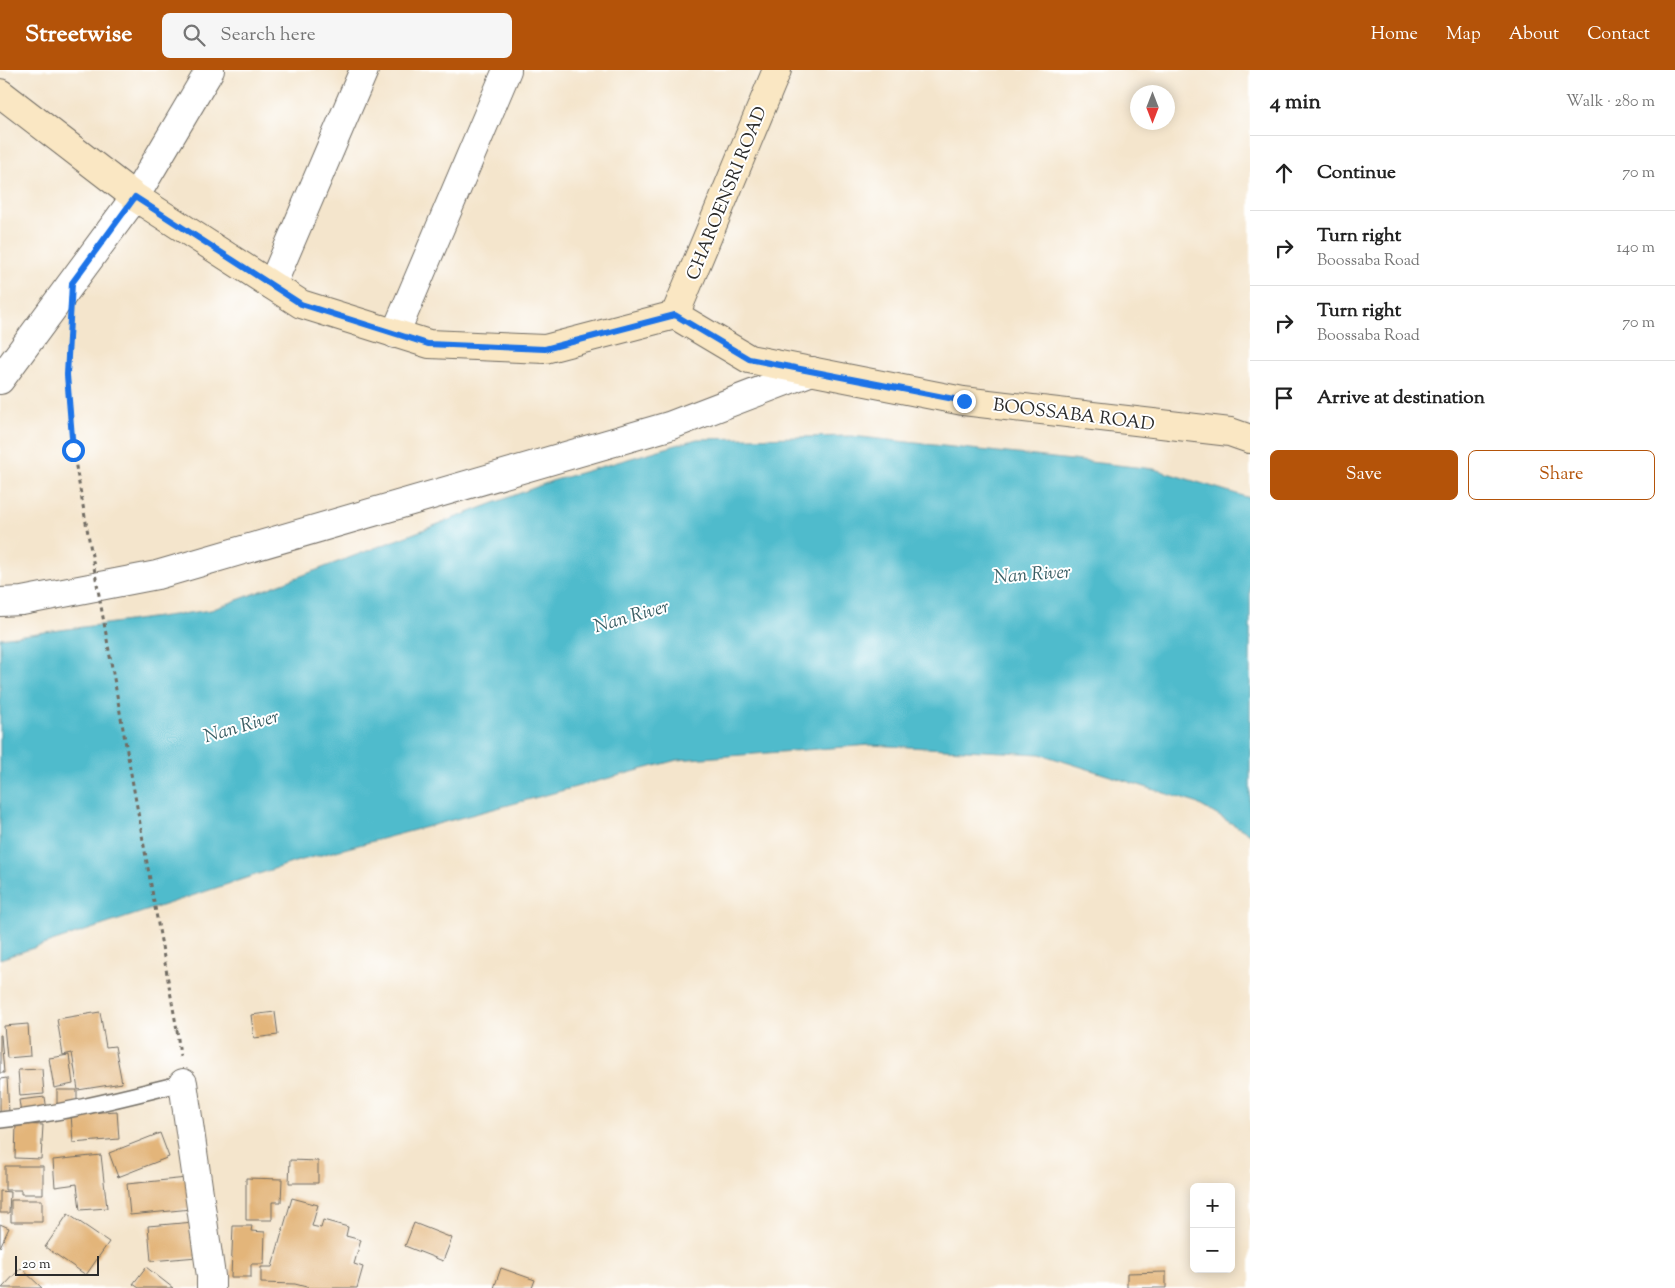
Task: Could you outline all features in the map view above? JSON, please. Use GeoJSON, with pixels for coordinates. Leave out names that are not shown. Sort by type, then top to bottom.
{"type":"FeatureCollection","features":[{"type":"Feature","properties":{"kind":"main road","name":"CHAROENSRI ROAD"},"geometry":{"type":"LineString","coordinates":[[675,315],[777,70]]}},
{"type":"Feature","properties":{"kind":"main road"},"geometry":{"type":"LineString","coordinates":[[0,93],[135,197],[301,304],[428,344],[545,349],[675,315]]}},
{"type":"Feature","properties":{"kind":"main road","name":"BOOSSABA ROAD"},"geometry":{"type":"LineString","coordinates":[[675,315],[749,359],[964,401],[1230,432],[1250,439]]}},
{"type":"Feature","properties":{"kind":"street"},"geometry":{"type":"LineString","coordinates":[[0,380],[135,197],[210,70]]}},
{"type":"Feature","properties":{"kind":"street"},"geometry":{"type":"LineString","coordinates":[[272,285],[364,70]]}},
{"type":"Feature","properties":{"kind":"street"},"geometry":{"type":"LineString","coordinates":[[395,334],[506,70]]}},
{"type":"Feature","properties":{"kind":"street"},"geometry":{"type":"LineString","coordinates":[[0,602],[22,601],[158,575],[669,426],[812,371]]}},
{"type":"Feature","properties":{"kind":"street"},"geometry":{"type":"LineString","coordinates":[[183,1083],[211,1276],[211,1288]]}},
{"type":"Feature","properties":{"kind":"lane"},"geometry":{"type":"LineString","coordinates":[[0,1120],[80,1108],[183,1083]]}},
{"type":"Feature","properties":{"kind":"path"},"geometry":{"type":"LineString","coordinates":[[69,329],[67,375],[73,450],[177,1030]]}},
{"type":"Feature","properties":{"kind":"water","name":"Nan River"},"geometry":{"type":"Polygon","coordinates":[[[852,436],[1154,469],[1250,498],[1250,834],[1196,803],[1040,754],[870,745],[677,760],[295,862],[0,959],[0,638],[211,610],[552,481],[697,439],[852,436]]]}},
{"type":"Feature","properties":{"kind":"building"},"geometry":{"type":"Polygon","coordinates":[[[100,1012],[106,1047],[115,1046],[122,1083],[78,1090],[72,1053],[63,1055],[57,1019],[100,1012]]]}},
{"type":"Feature","properties":{"kind":"building"},"geometry":{"type":"Polygon","coordinates":[[[275,1012],[278,1035],[254,1038],[251,1015],[275,1012]]]}},
{"type":"Feature","properties":{"kind":"building"},"geometry":{"type":"Polygon","coordinates":[[[28,1024],[30,1056],[7,1058],[4,1026],[28,1024]]]}},
{"type":"Feature","properties":{"kind":"building"},"geometry":{"type":"Polygon","coordinates":[[[1,1035],[4,1073],[0,1073],[1,1035]]]}},
{"type":"Feature","properties":{"kind":"building"},"geometry":{"type":"Polygon","coordinates":[[[69,1055],[73,1084],[54,1088],[49,1058],[69,1055]]]}},
{"type":"Feature","properties":{"kind":"building"},"geometry":{"type":"Polygon","coordinates":[[[42,1069],[44,1094],[20,1096],[18,1070],[42,1069]]]}},
{"type":"Feature","properties":{"kind":"building"},"geometry":{"type":"Polygon","coordinates":[[[7,1078],[9,1112],[0,1112],[0,1079],[7,1078]]]}},
{"type":"Feature","properties":{"kind":"building"},"geometry":{"type":"Polygon","coordinates":[[[57,1090],[77,1090],[77,1107],[57,1109],[57,1090]]]}},
{"type":"Feature","properties":{"kind":"building"},"geometry":{"type":"Polygon","coordinates":[[[45,1097],[47,1110],[21,1114],[19,1100],[45,1097]]]}},
{"type":"Feature","properties":{"kind":"building"},"geometry":{"type":"Polygon","coordinates":[[[117,1111],[119,1139],[73,1143],[71,1114],[117,1111]]]}},
{"type":"Feature","properties":{"kind":"building"},"geometry":{"type":"Polygon","coordinates":[[[16,1124],[43,1125],[41,1159],[15,1158],[16,1124]]]}},
{"type":"Feature","properties":{"kind":"building"},"geometry":{"type":"Polygon","coordinates":[[[160,1133],[169,1157],[118,1177],[109,1153],[160,1133]]]}},
{"type":"Feature","properties":{"kind":"building"},"geometry":{"type":"Polygon","coordinates":[[[101,1155],[107,1208],[80,1210],[77,1184],[55,1187],[53,1160],[101,1155]]]}},
{"type":"Feature","properties":{"kind":"building"},"geometry":{"type":"Polygon","coordinates":[[[290,1160],[318,1161],[318,1183],[289,1183],[290,1160]]]}},
{"type":"Feature","properties":{"kind":"building"},"geometry":{"type":"Polygon","coordinates":[[[5,1166],[43,1166],[43,1194],[21,1194],[21,1190],[5,1190],[5,1166]]]}},
{"type":"Feature","properties":{"kind":"building"},"geometry":{"type":"Polygon","coordinates":[[[187,1178],[191,1209],[130,1215],[127,1184],[187,1178]]]}},
{"type":"Feature","properties":{"kind":"building"},"geometry":{"type":"Polygon","coordinates":[[[246,1178],[282,1179],[281,1202],[272,1202],[272,1220],[246,1220],[246,1178]]]}},
{"type":"Feature","properties":{"kind":"building"},"geometry":{"type":"Polygon","coordinates":[[[0,1191],[10,1192],[9,1213],[0,1213],[0,1191]]]}},
{"type":"Feature","properties":{"kind":"building"},"geometry":{"type":"Polygon","coordinates":[[[292,1198],[318,1205],[312,1226],[321,1228],[323,1220],[348,1227],[346,1236],[361,1240],[354,1264],[363,1267],[357,1288],[310,1288],[295,1284],[261,1283],[261,1267],[272,1267],[292,1198]]]}},
{"type":"Feature","properties":{"kind":"building"},"geometry":{"type":"Polygon","coordinates":[[[11,1200],[42,1200],[42,1222],[11,1222],[11,1200]]]}},
{"type":"Feature","properties":{"kind":"building"},"geometry":{"type":"Polygon","coordinates":[[[68,1214],[109,1242],[86,1275],[45,1247],[68,1214]]]}},
{"type":"Feature","properties":{"kind":"building"},"geometry":{"type":"Polygon","coordinates":[[[194,1222],[197,1257],[151,1261],[148,1226],[194,1222]]]}},
{"type":"Feature","properties":{"kind":"building"},"geometry":{"type":"Polygon","coordinates":[[[414,1223],[452,1238],[443,1261],[405,1246],[414,1223]]]}},
{"type":"Feature","properties":{"kind":"building"},"geometry":{"type":"Polygon","coordinates":[[[0,1224],[9,1228],[0,1247],[0,1224]]]}},
{"type":"Feature","properties":{"kind":"building"},"geometry":{"type":"Polygon","coordinates":[[[233,1226],[252,1226],[251,1231],[265,1232],[264,1264],[251,1264],[251,1277],[231,1277],[233,1226]]]}},
{"type":"Feature","properties":{"kind":"building"},"geometry":{"type":"Polygon","coordinates":[[[146,1267],[173,1288],[139,1288],[133,1284],[146,1267]]]}},
{"type":"Feature","properties":{"kind":"building"},"geometry":{"type":"Polygon","coordinates":[[[21,1268],[42,1288],[2,1288],[21,1268]]]}},
{"type":"Feature","properties":{"kind":"building"},"geometry":{"type":"Polygon","coordinates":[[[501,1268],[535,1280],[532,1288],[494,1288],[501,1268]]]}},
{"type":"Feature","properties":{"kind":"building"},"geometry":{"type":"Polygon","coordinates":[[[1166,1272],[1166,1288],[1127,1288],[1127,1273],[1166,1272]]]}},
{"type":"Feature","properties":{"kind":"route"},"geometry":{"type":"LineString","coordinates":[[73,450],[67,375],[72,283],[135,197],[301,304],[428,344],[545,349],[675,315],[749,359],[964,401]]}}]}
